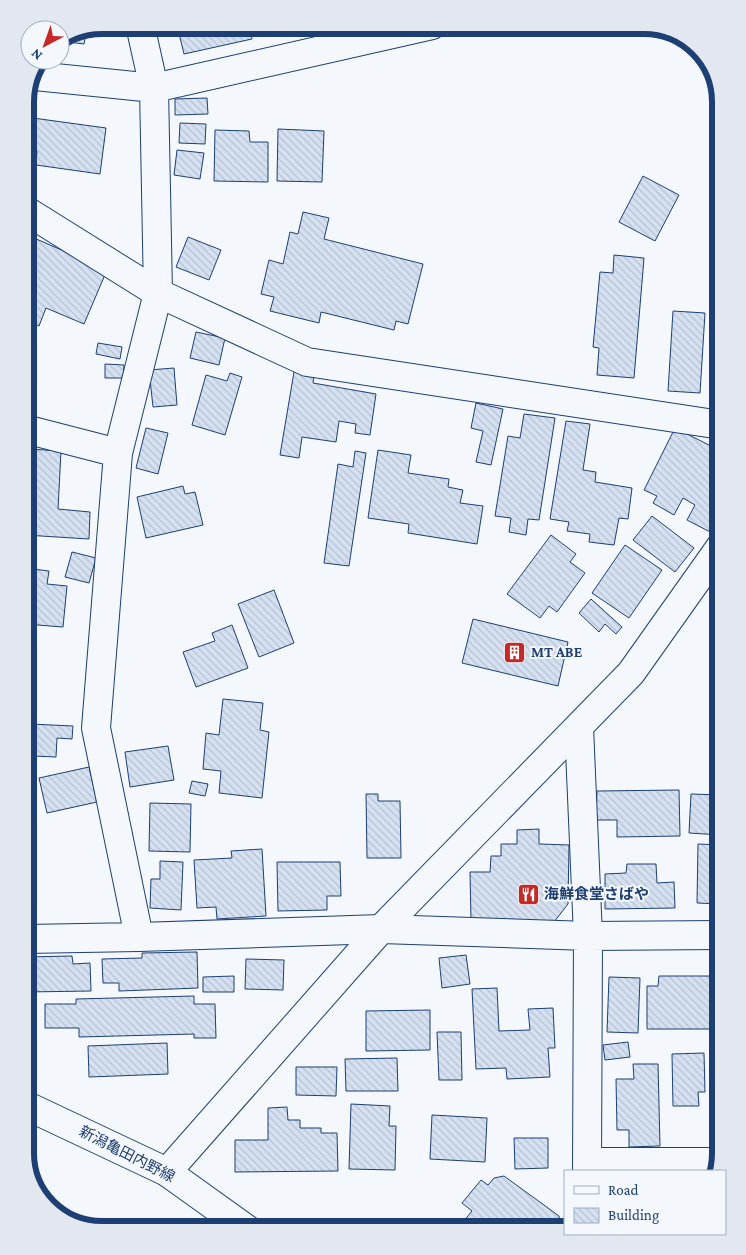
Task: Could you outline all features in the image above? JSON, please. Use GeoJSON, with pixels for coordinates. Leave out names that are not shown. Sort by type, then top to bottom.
{"type":"FeatureCollection","features":[{"type":"Feature","properties":{"kind":"street"},"geometry":{"type":"LineString","coordinates":[[139,938],[96,728],[118,453],[158,293],[154,88],[142,34]]}},
{"type":"Feature","properties":{"kind":"street"},"geometry":{"type":"LineString","coordinates":[[39,76],[154,88],[392,34]]}},
{"type":"Feature","properties":{"kind":"street"},"geometry":{"type":"LineString","coordinates":[[34,216],[158,293],[307,362],[712,424]]}},
{"type":"Feature","properties":{"kind":"street"},"geometry":{"type":"LineString","coordinates":[[34,431],[118,453]]}},
{"type":"Feature","properties":{"kind":"street"},"geometry":{"type":"LineString","coordinates":[[167,1172],[382,929],[631,673],[712,559]]}},
{"type":"Feature","properties":{"kind":"street"},"geometry":{"type":"LineString","coordinates":[[579,727],[588,936],[587,1166],[712,1162]]}},
{"type":"Feature","properties":{"kind":"street"},"geometry":{"type":"LineString","coordinates":[[34,938],[139,938],[382,929],[588,936],[712,935]]}},
{"type":"Feature","properties":{"kind":"street","name":"新潟亀田内野線"},"geometry":{"type":"LineString","coordinates":[[34,1108],[167,1172],[235,1221]]}},
{"type":"Feature","properties":{"kind":"building"},"geometry":{"type":"Polygon","coordinates":[[[179,34],[251,34],[252,39],[184,54],[179,34]]]}},
{"type":"Feature","properties":{"kind":"building"},"geometry":{"type":"Polygon","coordinates":[[[85,36],[84,44],[70,42],[80,37],[85,36]]]}},
{"type":"Feature","properties":{"kind":"building"},"geometry":{"type":"Polygon","coordinates":[[[207,98],[208,114],[175,115],[175,99],[207,98]]]}},
{"type":"Feature","properties":{"kind":"building"},"geometry":{"type":"Polygon","coordinates":[[[34,118],[106,128],[100,174],[36,165],[37,151],[34,151],[34,118]]]}},
{"type":"Feature","properties":{"kind":"building"},"geometry":{"type":"Polygon","coordinates":[[[180,123],[206,124],[205,144],[179,143],[180,123]]]}},
{"type":"Feature","properties":{"kind":"building"},"geometry":{"type":"Polygon","coordinates":[[[278,129],[324,131],[322,182],[277,181],[278,129]]]}},
{"type":"Feature","properties":{"kind":"building"},"geometry":{"type":"Polygon","coordinates":[[[215,130],[249,131],[250,142],[268,142],[268,182],[214,181],[215,130]]]}},
{"type":"Feature","properties":{"kind":"building"},"geometry":{"type":"Polygon","coordinates":[[[177,150],[204,153],[200,179],[174,175],[177,150]]]}},
{"type":"Feature","properties":{"kind":"building"},"geometry":{"type":"Polygon","coordinates":[[[643,176],[679,195],[655,241],[619,222],[643,176]]]}},
{"type":"Feature","properties":{"kind":"building"},"geometry":{"type":"Polygon","coordinates":[[[303,212],[329,218],[324,239],[423,264],[408,324],[396,321],[394,330],[321,312],[319,323],[270,311],[274,297],[261,294],[269,260],[283,264],[290,232],[298,234],[303,212]]]}},
{"type":"Feature","properties":{"kind":"building"},"geometry":{"type":"Polygon","coordinates":[[[188,237],[221,250],[209,280],[176,267],[188,237]]]}},
{"type":"Feature","properties":{"kind":"building"},"geometry":{"type":"Polygon","coordinates":[[[34,238],[107,270],[84,324],[46,308],[39,326],[34,324],[34,238]]]}},
{"type":"Feature","properties":{"kind":"building"},"geometry":{"type":"Polygon","coordinates":[[[614,255],[644,258],[634,378],[597,375],[599,348],[593,347],[600,272],[613,273],[614,255]]]}},
{"type":"Feature","properties":{"kind":"building"},"geometry":{"type":"Polygon","coordinates":[[[673,311],[705,313],[700,393],[668,391],[673,311]]]}},
{"type":"Feature","properties":{"kind":"building"},"geometry":{"type":"Polygon","coordinates":[[[196,332],[225,338],[219,365],[190,358],[196,332]]]}},
{"type":"Feature","properties":{"kind":"building"},"geometry":{"type":"Polygon","coordinates":[[[98,343],[122,347],[120,359],[96,354],[98,343]]]}},
{"type":"Feature","properties":{"kind":"building"},"geometry":{"type":"Polygon","coordinates":[[[105,364],[124,365],[123,378],[105,378],[105,364]]]}},
{"type":"Feature","properties":{"kind":"building"},"geometry":{"type":"Polygon","coordinates":[[[174,368],[177,405],[153,407],[149,370],[174,368]]]}},
{"type":"Feature","properties":{"kind":"building"},"geometry":{"type":"Polygon","coordinates":[[[294,372],[314,376],[313,383],[376,394],[370,435],[355,433],[356,424],[339,421],[336,442],[302,437],[299,458],[280,455],[294,372]]]}},
{"type":"Feature","properties":{"kind":"building"},"geometry":{"type":"Polygon","coordinates":[[[230,373],[242,377],[225,435],[192,425],[206,375],[227,381],[230,373]]]}},
{"type":"Feature","properties":{"kind":"building"},"geometry":{"type":"Polygon","coordinates":[[[476,403],[503,409],[491,465],[476,462],[483,431],[471,428],[476,403]]]}},
{"type":"Feature","properties":{"kind":"building"},"geometry":{"type":"Polygon","coordinates":[[[524,414],[555,418],[539,520],[528,519],[526,535],[509,532],[511,518],[495,516],[508,436],[520,438],[524,414]]]}},
{"type":"Feature","properties":{"kind":"building"},"geometry":{"type":"Polygon","coordinates":[[[566,421],[590,424],[583,470],[596,472],[595,482],[632,488],[628,519],[619,518],[614,545],[589,542],[590,534],[567,531],[569,522],[550,519],[566,421]]]}},
{"type":"Feature","properties":{"kind":"building"},"geometry":{"type":"Polygon","coordinates":[[[146,428],[168,433],[158,474],[136,468],[146,428]]]}},
{"type":"Feature","properties":{"kind":"building"},"geometry":{"type":"Polygon","coordinates":[[[675,428],[712,446],[712,533],[687,520],[695,505],[683,498],[674,515],[653,503],[657,496],[644,490],[675,428]]]}},
{"type":"Feature","properties":{"kind":"building"},"geometry":{"type":"Polygon","coordinates":[[[34,449],[61,451],[58,509],[90,512],[89,539],[34,536],[34,449]]]}},
{"type":"Feature","properties":{"kind":"building"},"geometry":{"type":"Polygon","coordinates":[[[378,450],[411,455],[408,473],[449,479],[448,487],[463,490],[460,503],[483,506],[477,544],[408,533],[409,524],[368,518],[378,450]]]}},
{"type":"Feature","properties":{"kind":"building"},"geometry":{"type":"Polygon","coordinates":[[[355,451],[366,453],[349,566],[324,563],[338,464],[353,467],[355,451]]]}},
{"type":"Feature","properties":{"kind":"building"},"geometry":{"type":"Polygon","coordinates":[[[183,486],[185,494],[195,492],[203,525],[146,538],[137,497],[183,486]]]}},
{"type":"Feature","properties":{"kind":"building"},"geometry":{"type":"Polygon","coordinates":[[[652,516],[694,548],[675,572],[633,540],[652,516]]]}},
{"type":"Feature","properties":{"kind":"building"},"geometry":{"type":"Polygon","coordinates":[[[551,535],[576,554],[570,562],[585,573],[557,612],[549,606],[540,618],[507,594],[551,535]]]}},
{"type":"Feature","properties":{"kind":"building"},"geometry":{"type":"Polygon","coordinates":[[[625,545],[662,570],[629,618],[592,593],[625,545]]]}},
{"type":"Feature","properties":{"kind":"building"},"geometry":{"type":"Polygon","coordinates":[[[72,552],[96,558],[89,583],[65,577],[72,552]]]}},
{"type":"Feature","properties":{"kind":"building"},"geometry":{"type":"Polygon","coordinates":[[[34,569],[49,571],[47,584],[67,586],[63,627],[34,625],[34,569]]]}},
{"type":"Feature","properties":{"kind":"building"},"geometry":{"type":"Polygon","coordinates":[[[274,590],[294,643],[259,657],[238,604],[274,590]]]}},
{"type":"Feature","properties":{"kind":"building"},"geometry":{"type":"Polygon","coordinates":[[[591,599],[622,627],[616,634],[605,624],[599,632],[579,613],[591,599]]]}},
{"type":"Feature","properties":{"kind":"building","name":"MT ABE"},"geometry":{"type":"Polygon","coordinates":[[[473,619],[568,642],[558,686],[462,663],[473,619]]]}},
{"type":"Feature","properties":{"kind":"building"},"geometry":{"type":"Polygon","coordinates":[[[232,625],[248,668],[196,687],[183,652],[215,641],[212,633],[232,625]]]}},
{"type":"Feature","properties":{"kind":"building"},"geometry":{"type":"Polygon","coordinates":[[[223,699],[263,703],[260,730],[269,732],[262,798],[219,793],[221,771],[203,769],[206,733],[219,735],[223,699]]]}},
{"type":"Feature","properties":{"kind":"building"},"geometry":{"type":"Polygon","coordinates":[[[34,724],[73,726],[72,739],[57,738],[56,757],[34,756],[34,724]]]}},
{"type":"Feature","properties":{"kind":"building"},"geometry":{"type":"Polygon","coordinates":[[[168,746],[174,780],[130,787],[125,752],[168,746]]]}},
{"type":"Feature","properties":{"kind":"building"},"geometry":{"type":"Polygon","coordinates":[[[89,767],[97,802],[47,813],[39,778],[89,767]]]}},
{"type":"Feature","properties":{"kind":"building"},"geometry":{"type":"Polygon","coordinates":[[[192,781],[208,784],[205,796],[189,793],[192,781]]]}},
{"type":"Feature","properties":{"kind":"building"},"geometry":{"type":"Polygon","coordinates":[[[679,790],[680,836],[617,837],[617,820],[596,820],[597,791],[679,790]]]}},
{"type":"Feature","properties":{"kind":"building"},"geometry":{"type":"Polygon","coordinates":[[[366,794],[378,794],[378,801],[400,801],[401,858],[367,858],[366,794]]]}},
{"type":"Feature","properties":{"kind":"building"},"geometry":{"type":"Polygon","coordinates":[[[691,794],[712,795],[712,834],[689,833],[691,794]]]}},
{"type":"Feature","properties":{"kind":"building"},"geometry":{"type":"Polygon","coordinates":[[[150,803],[191,804],[190,852],[149,851],[150,803]]]}},
{"type":"Feature","properties":{"kind":"building"},"geometry":{"type":"Polygon","coordinates":[[[539,829],[539,844],[569,845],[568,904],[554,922],[471,921],[470,872],[490,872],[491,856],[501,856],[501,844],[517,844],[517,830],[539,829]]]}},
{"type":"Feature","properties":{"kind":"building"},"geometry":{"type":"Polygon","coordinates":[[[698,844],[712,845],[712,904],[697,903],[698,844]]]}},
{"type":"Feature","properties":{"kind":"building"},"geometry":{"type":"Polygon","coordinates":[[[262,849],[266,916],[217,919],[216,907],[197,908],[194,860],[232,858],[231,851],[262,849]]]}},
{"type":"Feature","properties":{"kind":"building"},"geometry":{"type":"Polygon","coordinates":[[[160,861],[183,862],[181,910],[150,908],[151,879],[160,879],[160,861]]]}},
{"type":"Feature","properties":{"kind":"building"},"geometry":{"type":"Polygon","coordinates":[[[277,862],[340,862],[341,896],[327,896],[327,910],[278,911],[277,862]]]}},
{"type":"Feature","properties":{"kind":"building"},"geometry":{"type":"Polygon","coordinates":[[[627,864],[656,864],[657,883],[674,882],[675,908],[605,909],[605,874],[626,873],[627,864]]]}},
{"type":"Feature","properties":{"kind":"building"},"geometry":{"type":"Polygon","coordinates":[[[197,952],[198,988],[119,991],[119,983],[103,983],[102,959],[142,958],[142,953],[197,952]]]}},
{"type":"Feature","properties":{"kind":"building"},"geometry":{"type":"Polygon","coordinates":[[[466,955],[470,984],[442,988],[439,958],[466,955]]]}},
{"type":"Feature","properties":{"kind":"building"},"geometry":{"type":"Polygon","coordinates":[[[72,956],[73,964],[90,963],[91,991],[34,992],[34,957],[72,956]]]}},
{"type":"Feature","properties":{"kind":"building"},"geometry":{"type":"Polygon","coordinates":[[[246,959],[284,960],[283,990],[245,989],[246,959]]]}},
{"type":"Feature","properties":{"kind":"building"},"geometry":{"type":"Polygon","coordinates":[[[234,976],[234,992],[203,992],[203,977],[234,976]]]}},
{"type":"Feature","properties":{"kind":"building"},"geometry":{"type":"Polygon","coordinates":[[[659,976],[712,976],[712,1029],[647,1029],[647,986],[658,986],[659,976]]]}},
{"type":"Feature","properties":{"kind":"building"},"geometry":{"type":"Polygon","coordinates":[[[609,977],[640,978],[638,1033],[607,1032],[609,977]]]}},
{"type":"Feature","properties":{"kind":"building"},"geometry":{"type":"Polygon","coordinates":[[[497,988],[499,1031],[530,1030],[528,1009],[553,1008],[555,1048],[548,1048],[550,1077],[507,1079],[506,1068],[476,1069],[472,989],[497,988]]]}},
{"type":"Feature","properties":{"kind":"building"},"geometry":{"type":"Polygon","coordinates":[[[194,996],[194,1004],[215,1004],[216,1038],[194,1038],[194,1034],[79,1037],[79,1028],[45,1028],[45,1004],[76,1004],[76,999],[194,996]]]}},
{"type":"Feature","properties":{"kind":"building"},"geometry":{"type":"Polygon","coordinates":[[[430,1010],[430,1050],[366,1051],[366,1011],[430,1010]]]}},
{"type":"Feature","properties":{"kind":"building"},"geometry":{"type":"Polygon","coordinates":[[[437,1032],[461,1032],[462,1080],[439,1080],[437,1032]]]}},
{"type":"Feature","properties":{"kind":"building"},"geometry":{"type":"Polygon","coordinates":[[[628,1042],[630,1057],[605,1060],[603,1045],[628,1042]]]}},
{"type":"Feature","properties":{"kind":"building"},"geometry":{"type":"Polygon","coordinates":[[[167,1043],[168,1074],[89,1077],[88,1046],[167,1043]]]}},
{"type":"Feature","properties":{"kind":"building"},"geometry":{"type":"Polygon","coordinates":[[[704,1053],[705,1092],[698,1092],[699,1106],[673,1106],[672,1054],[704,1053]]]}},
{"type":"Feature","properties":{"kind":"building"},"geometry":{"type":"Polygon","coordinates":[[[397,1058],[398,1091],[346,1091],[345,1059],[397,1058]]]}},
{"type":"Feature","properties":{"kind":"building"},"geometry":{"type":"Polygon","coordinates":[[[633,1064],[658,1064],[660,1146],[629,1147],[629,1130],[617,1130],[616,1079],[634,1079],[633,1064]]]}},
{"type":"Feature","properties":{"kind":"building"},"geometry":{"type":"Polygon","coordinates":[[[296,1067],[337,1067],[336,1096],[296,1095],[296,1067]]]}},
{"type":"Feature","properties":{"kind":"building"},"geometry":{"type":"Polygon","coordinates":[[[351,1104],[390,1106],[389,1126],[396,1126],[395,1170],[349,1169],[351,1104]]]}},
{"type":"Feature","properties":{"kind":"building"},"geometry":{"type":"Polygon","coordinates":[[[287,1107],[288,1120],[300,1120],[300,1128],[321,1128],[321,1133],[337,1133],[338,1171],[235,1172],[235,1140],[268,1140],[268,1108],[287,1107]]]}},
{"type":"Feature","properties":{"kind":"building"},"geometry":{"type":"Polygon","coordinates":[[[432,1115],[487,1118],[485,1162],[430,1159],[432,1115]]]}},
{"type":"Feature","properties":{"kind":"building"},"geometry":{"type":"Polygon","coordinates":[[[514,1138],[548,1138],[548,1168],[515,1169],[514,1138]]]}},
{"type":"Feature","properties":{"kind":"building"},"geometry":{"type":"Polygon","coordinates":[[[504,1176],[559,1216],[560,1221],[464,1221],[472,1211],[462,1203],[481,1180],[488,1185],[494,1178],[504,1176]]]}},
{"type":"Feature","properties":{"kind":"place","name":"MT ABE"},"geometry":{"type":"Point","coordinates":[515,652]}},
{"type":"Feature","properties":{"kind":"place","name":"海鮮食堂さばや"},"geometry":{"type":"Point","coordinates":[528,894]}}]}
